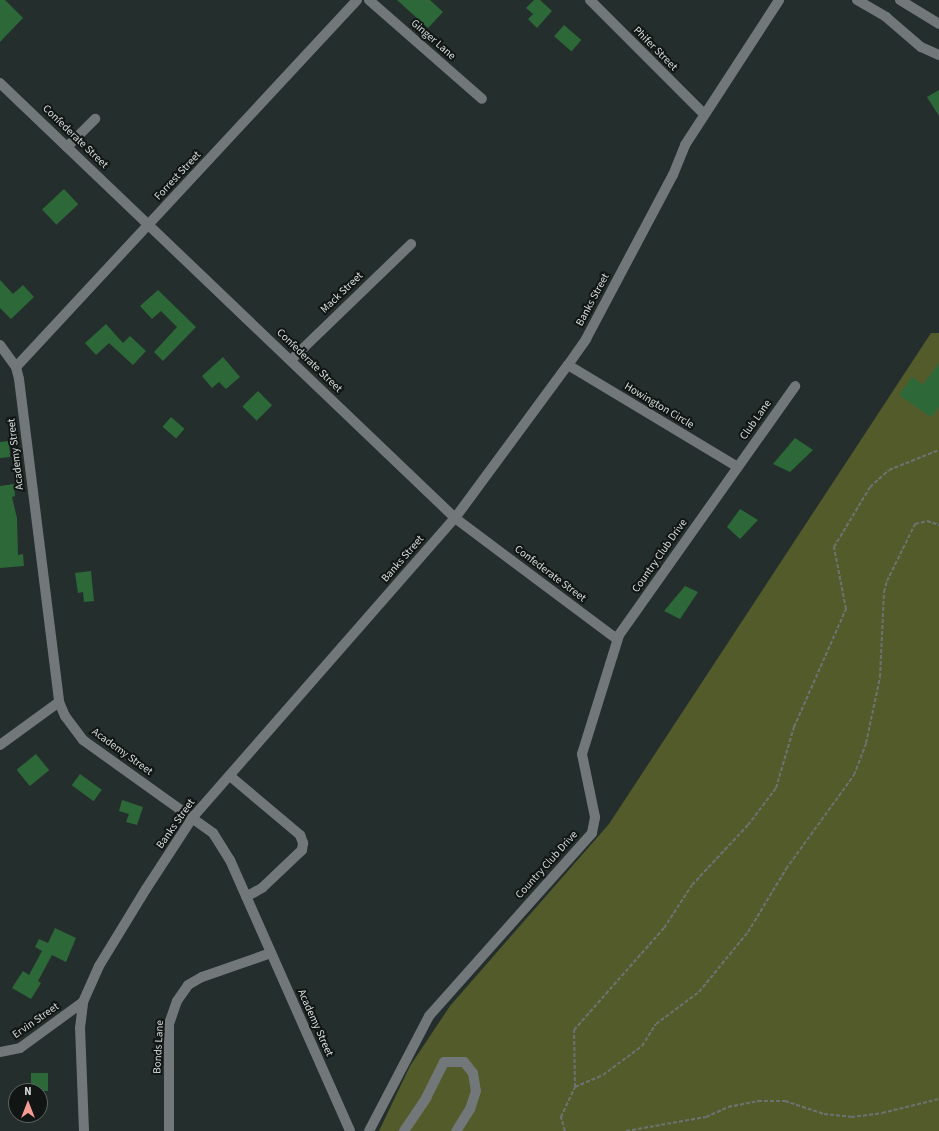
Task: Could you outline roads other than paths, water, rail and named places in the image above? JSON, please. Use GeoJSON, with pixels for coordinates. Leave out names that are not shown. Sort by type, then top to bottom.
{"type":"FeatureCollection","features":[{"type":"Feature","properties":{"kind":"street","name":"Forrest Street"},"geometry":{"type":"LineString","coordinates":[[16,367],[357,0]]}},
{"type":"Feature","properties":{"kind":"street","name":"Ginger Lane"},"geometry":{"type":"LineString","coordinates":[[369,0],[482,99]]}},
{"type":"Feature","properties":{"kind":"street","name":"Phifer Street"},"geometry":{"type":"LineString","coordinates":[[590,0],[704,114]]}},
{"type":"Feature","properties":{"kind":"street","name":"Banks Street"},"geometry":{"type":"LineString","coordinates":[[84,1131],[80,1028],[84,1002],[100,966],[193,817],[455,518],[568,366],[586,339],[673,175],[685,145],[778,0]]}},
{"type":"Feature","properties":{"kind":"street"},"geometry":{"type":"LineString","coordinates":[[857,0],[886,16],[922,47],[939,55]]}},
{"type":"Feature","properties":{"kind":"street"},"geometry":{"type":"LineString","coordinates":[[900,0],[939,24]]}},
{"type":"Feature","properties":{"kind":"street","name":"Confederate Street"},"geometry":{"type":"LineString","coordinates":[[0,83],[455,518],[617,639]]}},
{"type":"Feature","properties":{"kind":"street"},"geometry":{"type":"LineString","coordinates":[[67,147],[95,119]]}},
{"type":"Feature","properties":{"kind":"street","name":"Mack Street"},"geometry":{"type":"LineString","coordinates":[[290,360],[411,244]]}},
{"type":"Feature","properties":{"kind":"street","name":"Academy Street"},"geometry":{"type":"LineString","coordinates":[[0,346],[16,367],[59,702],[70,726],[83,740],[193,817],[213,833],[230,860],[350,1131]]}},
{"type":"Feature","properties":{"kind":"street","name":"Howington Circle"},"geometry":{"type":"LineString","coordinates":[[568,366],[738,467]]}},
{"type":"Feature","properties":{"kind":"street","name":"Club Lane"},"geometry":{"type":"LineString","coordinates":[[738,467],[795,386]]}},
{"type":"Feature","properties":{"kind":"street","name":"Country Club Drive"},"geometry":{"type":"LineString","coordinates":[[369,1131],[429,1016],[592,833],[595,817],[582,754],[617,639],[738,467]]}},
{"type":"Feature","properties":{"kind":"street"},"geometry":{"type":"LineString","coordinates":[[0,745],[59,702]]}},
{"type":"Feature","properties":{"kind":"street"},"geometry":{"type":"LineString","coordinates":[[230,776],[300,835],[303,843],[302,850],[262,888],[246,897]]}},
{"type":"Feature","properties":{"kind":"street","name":"Bonds Lane"},"geometry":{"type":"LineString","coordinates":[[169,1131],[169,1024],[177,1001],[188,985],[202,977],[271,953]]}},
{"type":"Feature","properties":{"kind":"street","name":"Ervin Street"},"geometry":{"type":"LineString","coordinates":[[0,1052],[20,1048],[84,1002]]}},
{"type":"Feature","properties":{"kind":"street"},"geometry":{"type":"LineString","coordinates":[[404,1131],[426,1098],[444,1062],[464,1062],[473,1072],[476,1091],[470,1109],[456,1131]]}}]}
